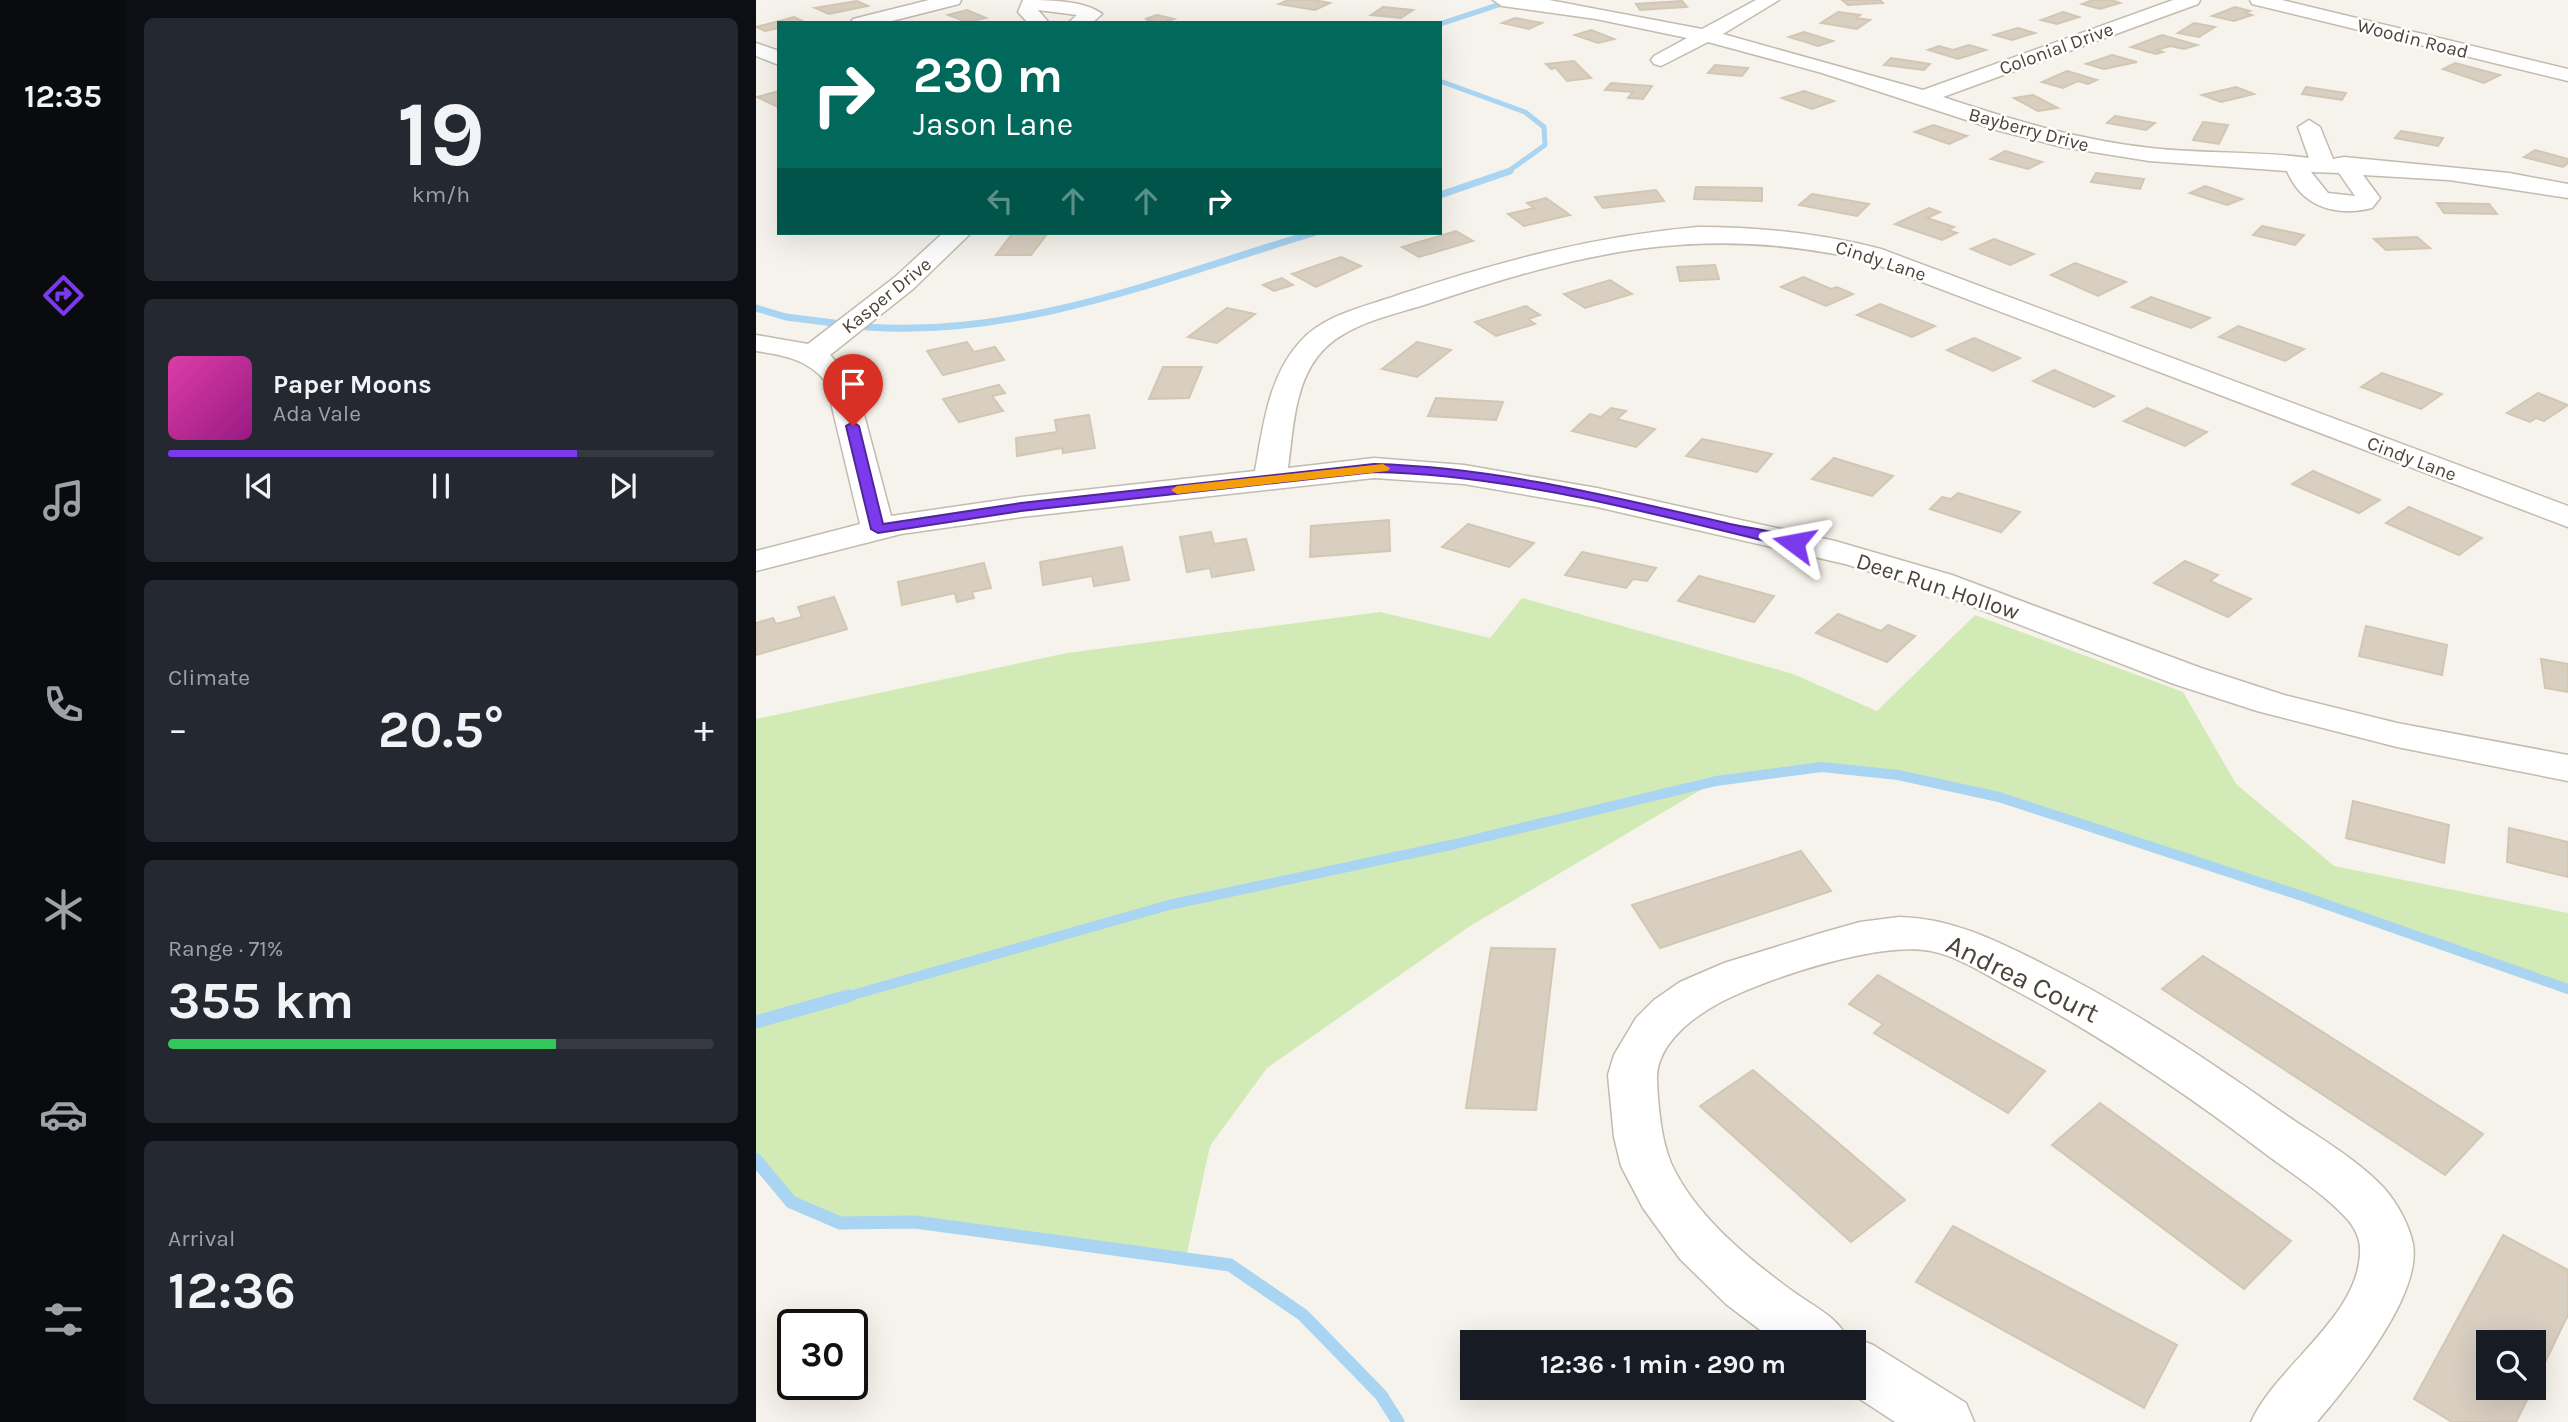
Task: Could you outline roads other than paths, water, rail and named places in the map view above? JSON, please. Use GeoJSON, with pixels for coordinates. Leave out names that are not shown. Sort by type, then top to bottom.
{"type":"FeatureCollection","features":[{"type":"Feature","properties":{"kind":"street"},"geometry":{"type":"LineString","coordinates":[[868,21],[952,0]]}},
{"type":"Feature","properties":{"kind":"street","name":"Bayberry Drive"},"geometry":{"type":"LineString","coordinates":[[1502,0],[1606,16],[1700,36],[1816,65],[2013,128],[2090,146],[2168,157],[2333,164],[2485,176],[2568,191]]}},
{"type":"Feature","properties":{"kind":"street"},"geometry":{"type":"LineString","coordinates":[[1661,60],[1700,36],[1770,0]]}},
{"type":"Feature","properties":{"kind":"street","name":"Colonial Drive"},"geometry":{"type":"LineString","coordinates":[[1922,98],[2191,0]]}},
{"type":"Feature","properties":{"kind":"street","name":"Woodin Road"},"geometry":{"type":"LineString","coordinates":[[2259,0],[2568,75]]}},
{"type":"Feature","properties":{"kind":"street"},"geometry":{"type":"LineString","coordinates":[[1037,21],[1028,12],[1024,2],[1074,7],[1092,14],[1081,21]]}},
{"type":"Feature","properties":{"kind":"street"},"geometry":{"type":"LineString","coordinates":[[756,49],[777,44]]}},
{"type":"Feature","properties":{"kind":"street"},"geometry":{"type":"LineString","coordinates":[[756,49],[777,58]]}},
{"type":"Feature","properties":{"kind":"street"},"geometry":{"type":"LineString","coordinates":[[2296,162],[2304,185],[2315,198],[2332,204],[2363,204],[2368,198],[2333,164],[2309,127]]}},
{"type":"Feature","properties":{"kind":"street","name":"Cindy Lane"},"geometry":{"type":"LineString","coordinates":[[1270,480],[1283,399],[1309,349],[1329,333],[1358,319],[1446,288],[1633,238],[1669,234],[1749,233],[1797,237],[1872,254],[2568,517]]}},
{"type":"Feature","properties":{"kind":"street","name":"Kasper Drive"},"geometry":{"type":"LineString","coordinates":[[812,355],[904,283],[956,235]]}},
{"type":"Feature","properties":{"kind":"street"},"geometry":{"type":"LineString","coordinates":[[756,343],[785,346],[812,355],[831,367],[840,381],[878,529]]}},
{"type":"Feature","properties":{"kind":"street","name":"Deer Run Hollow"},"geometry":{"type":"LineString","coordinates":[[756,561],[878,529],[1021,507],[1374,468],[1422,469],[1487,477],[1619,502],[1894,567],[2219,686],[2320,716],[2494,755],[2568,768]]}},
{"type":"Feature","properties":{"kind":"street","name":"Andrea Court"},"geometry":{"type":"LineString","coordinates":[[1803,1330],[1783,1317],[1724,1267],[1672,1209],[1646,1164],[1636,1114],[1633,1070],[1648,1037],[1671,1012],[1701,991],[1730,977],[1818,950],[1888,934],[1935,936],[1966,946],[2017,971],[2142,1038],[2353,1191],[2374,1211],[2383,1229],[2387,1256],[2375,1290],[2342,1346],[2280,1422]]}},
{"type":"Feature","properties":{"kind":"street"},"geometry":{"type":"LineString","coordinates":[[1866,1372],[1938,1420]]}},
{"type":"Feature","properties":{"kind":"waterway"},"geometry":{"type":"LineString","coordinates":[[1442,23],[1501,4]]}},
{"type":"Feature","properties":{"kind":"waterway"},"geometry":{"type":"LineString","coordinates":[[1442,82],[1525,112],[1544,127],[1545,145],[1508,172]]}},
{"type":"Feature","properties":{"kind":"waterway"},"geometry":{"type":"LineString","coordinates":[[1442,194],[1508,172]]}},
{"type":"Feature","properties":{"kind":"waterway"},"geometry":{"type":"LineString","coordinates":[[867,327],[925,328],[1038,314],[1149,285],[1307,235]]}},
{"type":"Feature","properties":{"kind":"waterway"},"geometry":{"type":"LineString","coordinates":[[756,308],[786,317],[834,323]]}},
{"type":"Feature","properties":{"kind":"waterway"},"geometry":{"type":"LineString","coordinates":[[842,998],[1169,905],[1451,845],[1716,781],[1822,767],[1898,775],[1999,797],[2305,897],[2568,989]]}},
{"type":"Feature","properties":{"kind":"waterway"},"geometry":{"type":"LineString","coordinates":[[756,1022],[848,996]]}},
{"type":"Feature","properties":{"kind":"waterway"},"geometry":{"type":"LineString","coordinates":[[756,1160],[791,1202],[840,1223],[915,1222],[1230,1265],[1303,1315],[1381,1395],[1398,1422]]}}]}
